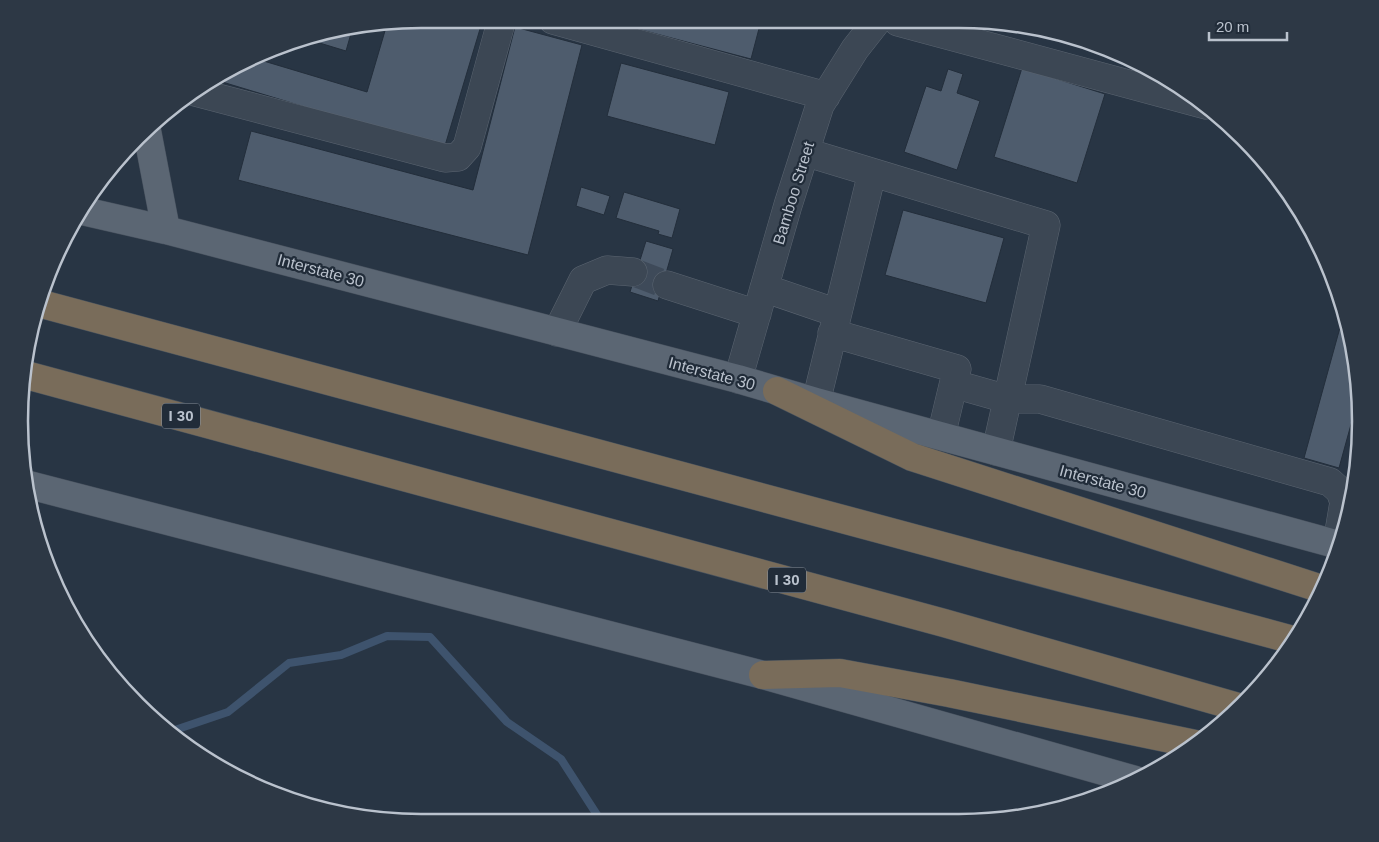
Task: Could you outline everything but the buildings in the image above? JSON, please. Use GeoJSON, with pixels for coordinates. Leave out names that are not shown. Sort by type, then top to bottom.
{"type":"FeatureCollection","features":[{"type":"Feature","properties":{"kind":"highway"},"geometry":{"type":"LineString","coordinates":[[45,305],[1286,638]]}},
{"type":"Feature","properties":{"kind":"highway","name":"I 30"},"geometry":{"type":"LineString","coordinates":[[30,376],[944,623],[1230,705]]}},
{"type":"Feature","properties":{"kind":"highway"},"geometry":{"type":"LineString","coordinates":[[777,391],[912,458],[1315,587]]}},
{"type":"Feature","properties":{"kind":"highway"},"geometry":{"type":"LineString","coordinates":[[763,675],[840,672],[958,694],[1185,742]]}},
{"type":"Feature","properties":{"kind":"main road"},"geometry":{"type":"LineString","coordinates":[[146,140],[166,230]]}},
{"type":"Feature","properties":{"kind":"main road","name":"Interstate 30"},"geometry":{"type":"LineString","coordinates":[[88,211],[738,379],[996,452],[1332,543]]}},
{"type":"Feature","properties":{"kind":"main road"},"geometry":{"type":"LineString","coordinates":[[33,486],[763,675],[1125,777]]}},
{"type":"Feature","properties":{"kind":"street"},"geometry":{"type":"LineString","coordinates":[[202,94],[445,158],[458,157],[467,147],[500,28]]}},
{"type":"Feature","properties":{"kind":"street"},"geometry":{"type":"LineString","coordinates":[[617,28],[826,96]]}},
{"type":"Feature","properties":{"kind":"street","name":"Bamboo Street"},"geometry":{"type":"LineString","coordinates":[[738,379],[820,106],[855,49],[872,28]]}},
{"type":"Feature","properties":{"kind":"street"},"geometry":{"type":"LineString","coordinates":[[920,28],[1184,99]]}},
{"type":"Feature","properties":{"kind":"street"},"geometry":{"type":"LineString","coordinates":[[805,152],[1046,225],[996,452]]}},
{"type":"Feature","properties":{"kind":"street"},"geometry":{"type":"LineString","coordinates":[[816,402],[872,173]]}},
{"type":"Feature","properties":{"kind":"street"},"geometry":{"type":"LineString","coordinates":[[557,332],[582,280],[607,270],[633,272]]}},
{"type":"Feature","properties":{"kind":"street"},"geometry":{"type":"LineString","coordinates":[[667,284],[757,314]]}},
{"type":"Feature","properties":{"kind":"street"},"geometry":{"type":"LineString","coordinates":[[764,288],[835,323],[957,369],[941,436]]}},
{"type":"Feature","properties":{"kind":"street"},"geometry":{"type":"LineString","coordinates":[[954,384],[1007,399],[1040,399],[1330,482],[1340,491],[1343,500]]}},
{"type":"Feature","properties":{"kind":"waterway"},"geometry":{"type":"LineString","coordinates":[[177,729],[228,712],[289,663],[341,655],[387,636],[430,637],[507,722],[561,759],[596,814]]}},
{"type":"Feature","properties":{"kind":"tunnel"},"geometry":{"type":"LineString","coordinates":[[633,272],[667,285]]}}]}
